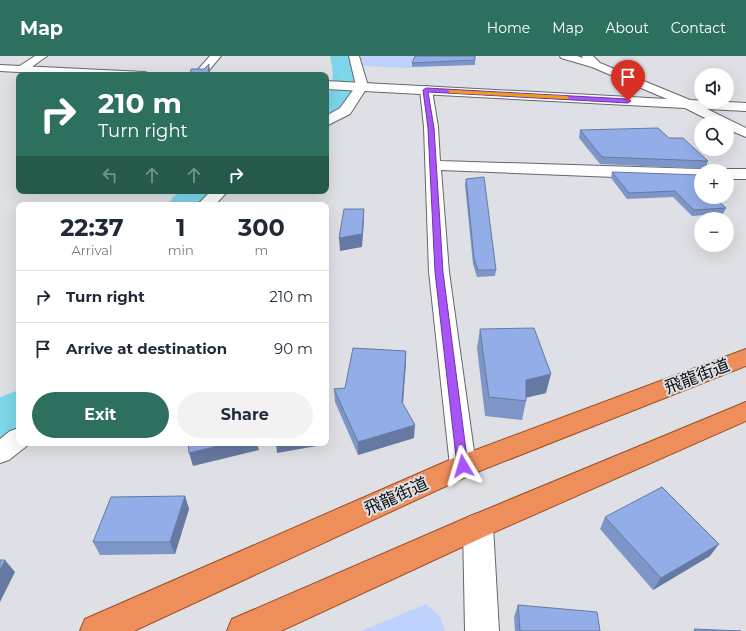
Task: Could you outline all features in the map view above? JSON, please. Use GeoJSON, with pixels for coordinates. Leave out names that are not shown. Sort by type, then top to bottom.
{"type":"FeatureCollection","features":[{"type":"Feature","properties":{"kind":"highway","name":"飛龍街道"},"geometry":{"type":"LineString","coordinates":[[97,631],[463,466],[746,357]]}},
{"type":"Feature","properties":{"kind":"highway"},"geometry":{"type":"LineString","coordinates":[[244,631],[478,526],[746,411]]}},
{"type":"Feature","properties":{"kind":"street"},"geometry":{"type":"LineString","coordinates":[[17,72],[42,56]]}},
{"type":"Feature","properties":{"kind":"street"},"geometry":{"type":"LineString","coordinates":[[202,72],[216,56]]}},
{"type":"Feature","properties":{"kind":"street"},"geometry":{"type":"LineString","coordinates":[[329,120],[345,111],[359,86],[354,56]]}},
{"type":"Feature","properties":{"kind":"street"},"geometry":{"type":"LineString","coordinates":[[565,56],[596,65],[690,104],[746,133]]}},
{"type":"Feature","properties":{"kind":"street"},"geometry":{"type":"LineString","coordinates":[[587,56],[596,65]]}},
{"type":"Feature","properties":{"kind":"street"},"geometry":{"type":"LineString","coordinates":[[0,68],[83,72]]}},
{"type":"Feature","properties":{"kind":"street"},"geometry":{"type":"LineString","coordinates":[[6,79],[16,73]]}},
{"type":"Feature","properties":{"kind":"street"},"geometry":{"type":"LineString","coordinates":[[330,85],[746,108]]}},
{"type":"Feature","properties":{"kind":"street"},"geometry":{"type":"LineString","coordinates":[[426,90],[431,128],[439,272],[463,466]]}},
{"type":"Feature","properties":{"kind":"street"},"geometry":{"type":"LineString","coordinates":[[433,165],[694,174]]}},
{"type":"Feature","properties":{"kind":"street"},"geometry":{"type":"LineString","coordinates":[[734,174],[746,174]]}},
{"type":"Feature","properties":{"kind":"street"},"geometry":{"type":"LineString","coordinates":[[208,202],[217,194]]}},
{"type":"Feature","properties":{"kind":"street"},"geometry":{"type":"LineString","coordinates":[[0,454],[16,441]]}},
{"type":"Feature","properties":{"kind":"street"},"geometry":{"type":"LineString","coordinates":[[478,526],[482,631]]}},
{"type":"Feature","properties":{"kind":"shaded area"},"geometry":{"type":"Polygon","coordinates":[[[361,56],[414,56],[411,68],[362,66],[361,56]]]}},
{"type":"Feature","properties":{"kind":"shaded area"},"geometry":{"type":"Polygon","coordinates":[[[426,604],[440,617],[445,631],[361,631],[426,604]]]}},
{"type":"Feature","properties":{"kind":"building"},"geometry":{"type":"Polygon","coordinates":[[[415,56],[475,56],[475,60],[412,63],[415,56]]]}},
{"type":"Feature","properties":{"kind":"building"},"geometry":{"type":"Polygon","coordinates":[[[209,64],[208,72],[190,72],[191,69],[204,69],[209,64]]]}},
{"type":"Feature","properties":{"kind":"building"},"geometry":{"type":"Polygon","coordinates":[[[658,128],[669,138],[683,138],[694,148],[694,156],[703,156],[708,161],[602,157],[580,130],[658,128]]]}},
{"type":"Feature","properties":{"kind":"building"},"geometry":{"type":"Polygon","coordinates":[[[612,172],[694,175],[694,204],[722,204],[726,208],[694,210],[675,191],[629,193],[612,172]]]}},
{"type":"Feature","properties":{"kind":"building"},"geometry":{"type":"Polygon","coordinates":[[[484,177],[496,270],[478,270],[474,258],[466,179],[484,177]]]}},
{"type":"Feature","properties":{"kind":"building"},"geometry":{"type":"Polygon","coordinates":[[[344,209],[364,209],[362,234],[339,238],[344,209]]]}},
{"type":"Feature","properties":{"kind":"building"},"geometry":{"type":"Polygon","coordinates":[[[534,328],[551,374],[526,380],[526,401],[489,397],[480,329],[534,328]]]}},
{"type":"Feature","properties":{"kind":"building"},"geometry":{"type":"Polygon","coordinates":[[[353,348],[406,351],[402,402],[415,425],[358,442],[334,389],[345,388],[353,348]]]}},
{"type":"Feature","properties":{"kind":"building"},"geometry":{"type":"Polygon","coordinates":[[[188,446],[218,446],[189,453],[188,446]]]}},
{"type":"Feature","properties":{"kind":"building"},"geometry":{"type":"Polygon","coordinates":[[[662,487],[719,544],[661,578],[605,517],[662,487]]]}},
{"type":"Feature","properties":{"kind":"building"},"geometry":{"type":"Polygon","coordinates":[[[185,496],[170,542],[93,542],[111,497],[185,496]]]}},
{"type":"Feature","properties":{"kind":"building"},"geometry":{"type":"Polygon","coordinates":[[[0,560],[5,560],[0,570],[0,560]]]}},
{"type":"Feature","properties":{"kind":"building"},"geometry":{"type":"Polygon","coordinates":[[[518,605],[597,612],[600,631],[520,631],[518,605]]]}},
{"type":"Feature","properties":{"kind":"building"},"geometry":{"type":"Polygon","coordinates":[[[694,629],[741,631],[695,631],[694,629]]]}},
{"type":"Feature","properties":{"kind":"waterway"},"geometry":{"type":"LineString","coordinates":[[329,109],[339,99],[345,87],[346,80],[342,56]]}},
{"type":"Feature","properties":{"kind":"waterway"},"geometry":{"type":"LineString","coordinates":[[190,202],[199,194]]}},
{"type":"Feature","properties":{"kind":"waterway"},"geometry":{"type":"LineString","coordinates":[[0,431],[16,413]]}},
{"type":"Feature","properties":{"kind":"slow traffic"},"geometry":{"type":"LineString","coordinates":[[451,91],[567,98]]}},
{"type":"Feature","properties":{"kind":"route"},"geometry":{"type":"LineString","coordinates":[[463,466],[439,272],[431,128],[426,90],[628,101]]}}]}
